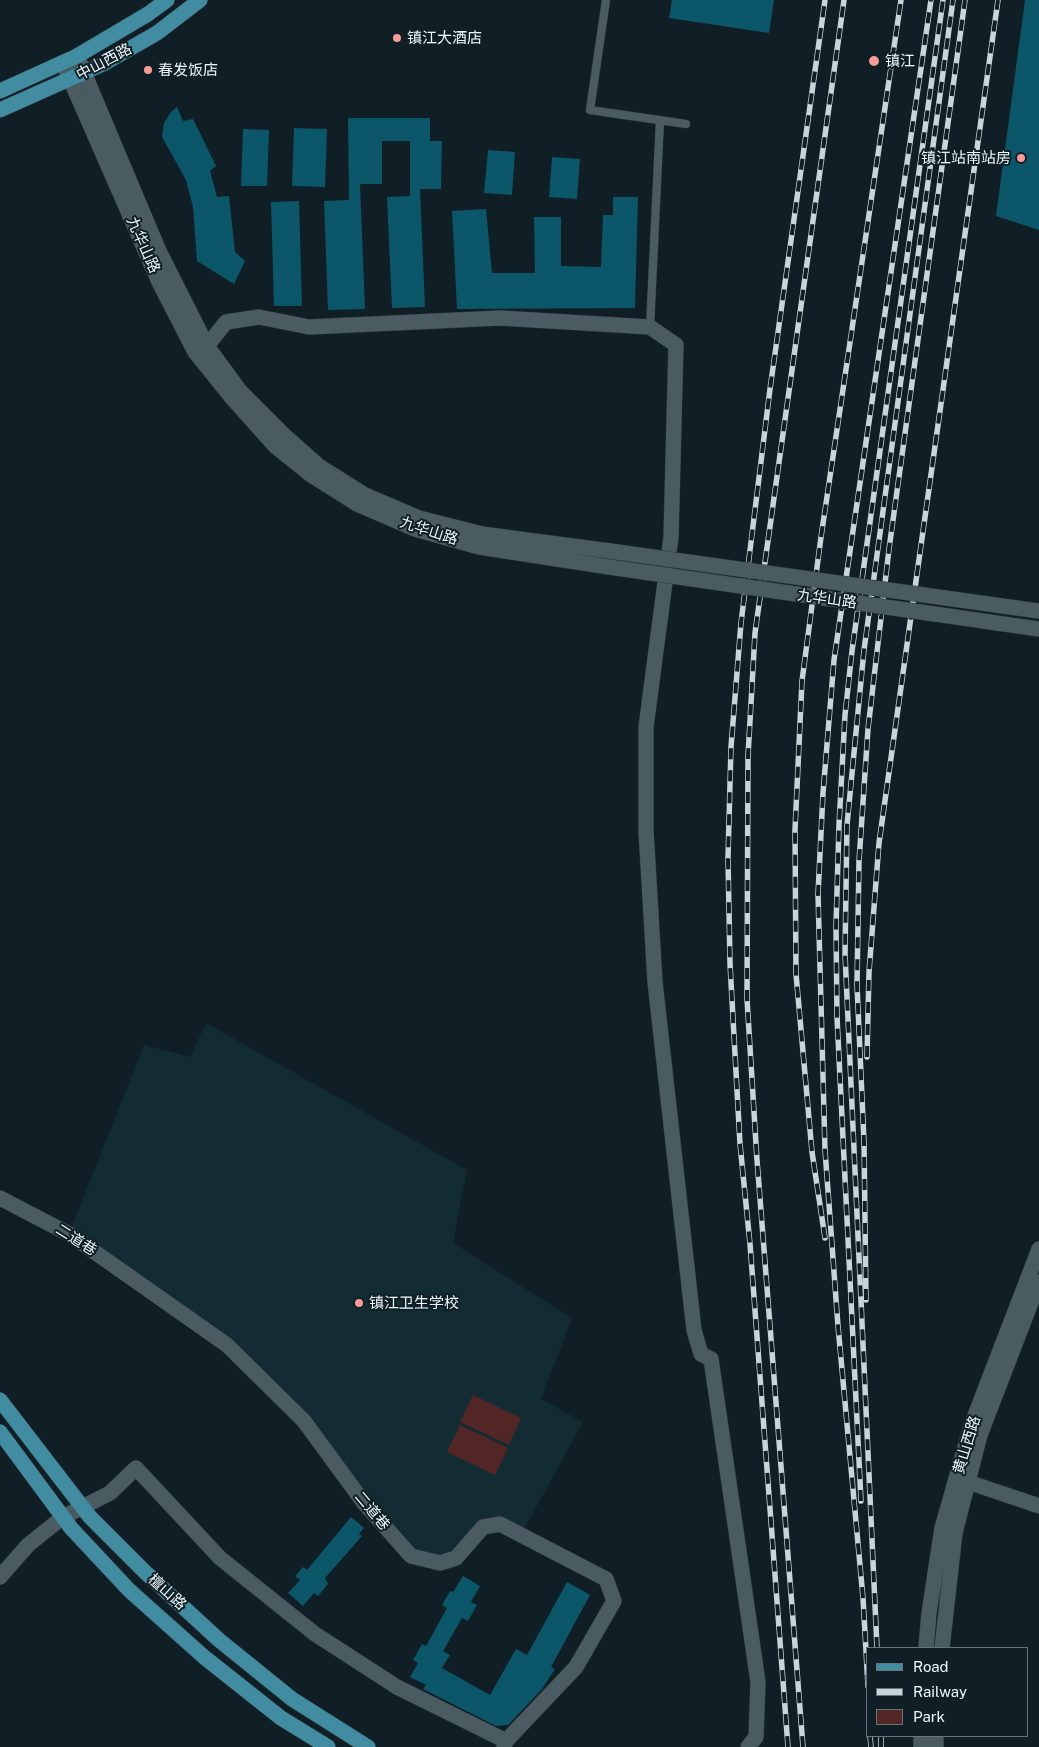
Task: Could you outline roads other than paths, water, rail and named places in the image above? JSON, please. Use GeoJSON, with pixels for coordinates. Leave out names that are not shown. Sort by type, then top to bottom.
{"type":"FeatureCollection","features":[{"type":"Feature","properties":{"kind":"main road","name":"中山西路"},"geometry":{"type":"LineString","coordinates":[[0,91],[77,56],[148,14],[167,0]]}},
{"type":"Feature","properties":{"kind":"main road","name":"中山西路"},"geometry":{"type":"LineString","coordinates":[[0,110],[103,64],[156,33],[200,0]]}},
{"type":"Feature","properties":{"kind":"main road","name":"檀山路"},"geometry":{"type":"LineString","coordinates":[[0,1400],[82,1506],[145,1572],[220,1640],[292,1699],[368,1747]]}},
{"type":"Feature","properties":{"kind":"main road","name":"檀山路"},"geometry":{"type":"LineString","coordinates":[[0,1432],[63,1518],[129,1590],[204,1657],[281,1718],[328,1747]]}},
{"type":"Feature","properties":{"kind":"street","name":"九华山路"},"geometry":{"type":"LineString","coordinates":[[77,56],[77,76],[159,282],[195,352],[232,398],[276,446],[311,475],[357,504],[415,529],[479,546],[609,567],[1039,629]]}},
{"type":"Feature","properties":{"kind":"street","name":"九华山路"},"geometry":{"type":"LineString","coordinates":[[63,62],[77,76],[206,346],[240,391],[284,435],[320,466],[365,495],[419,518],[482,534],[1039,610]]}},
{"type":"Feature","properties":{"kind":"street"},"geometry":{"type":"LineString","coordinates":[[206,346],[226,322],[260,318],[309,327],[500,318],[650,327],[676,344],[671,537],[646,727],[646,831],[655,982],[694,1330],[702,1354],[711,1360],[758,1682],[756,1737],[748,1747]]}},
{"type":"Feature","properties":{"kind":"street","name":"二道巷"},"geometry":{"type":"LineString","coordinates":[[0,1198],[69,1234],[227,1345],[304,1421],[364,1503],[411,1556],[440,1564],[456,1558],[483,1527],[500,1524],[606,1579],[614,1601],[576,1667],[505,1744]]}},
{"type":"Feature","properties":{"kind":"street","name":"黄山西路"},"geometry":{"type":"LineString","coordinates":[[926,1647],[929,1613],[942,1528],[963,1454],[971,1426],[1039,1250]]}},
{"type":"Feature","properties":{"kind":"street","name":"黄山西路"},"geometry":{"type":"LineString","coordinates":[[942,1647],[956,1532],[980,1434],[1039,1282]]}},
{"type":"Feature","properties":{"kind":"street"},"geometry":{"type":"LineString","coordinates":[[0,1577],[28,1545],[63,1518],[82,1506],[110,1493],[136,1468],[220,1558],[315,1634],[397,1686],[505,1744]]}},
{"type":"Feature","properties":{"kind":"street"},"geometry":{"type":"LineString","coordinates":[[968,1482],[1039,1506]]}},
{"type":"Feature","properties":{"kind":"lane"},"geometry":{"type":"LineString","coordinates":[[606,0],[590,110],[686,124]]}},
{"type":"Feature","properties":{"kind":"lane"},"geometry":{"type":"LineString","coordinates":[[650,327],[660,120]]}},
{"type":"Feature","properties":{"kind":"railway"},"geometry":{"type":"LineString","coordinates":[[788,1747],[750,1244],[740,1144],[730,964],[728,858],[731,747],[741,623],[770,389],[825,0]]}},
{"type":"Feature","properties":{"kind":"railway"},"geometry":{"type":"LineString","coordinates":[[803,1747],[757,1160],[747,999],[748,756],[755,633],[844,0]]}},
{"type":"Feature","properties":{"kind":"railway"},"geometry":{"type":"LineString","coordinates":[[825,1238],[812,1152],[796,974],[795,830],[802,681],[821,537],[901,0]]}},
{"type":"Feature","properties":{"kind":"railway"},"geometry":{"type":"LineString","coordinates":[[866,1651],[825,1150],[818,894],[823,793],[834,660],[931,0]]}},
{"type":"Feature","properties":{"kind":"railway"},"geometry":{"type":"LineString","coordinates":[[861,1501],[837,1017],[836,926],[845,715],[852,651],[943,0]]}},
{"type":"Feature","properties":{"kind":"railway"},"geometry":{"type":"LineString","coordinates":[[877,1647],[845,954],[847,825],[864,650],[953,0]]}},
{"type":"Feature","properties":{"kind":"railway"},"geometry":{"type":"LineString","coordinates":[[866,1300],[864,1142],[857,985],[859,861],[868,729],[889,549],[965,0]]}},
{"type":"Feature","properties":{"kind":"railway"},"geometry":{"type":"LineString","coordinates":[[867,1057],[869,972],[879,843],[998,0]]}},
{"type":"Feature","properties":{"kind":"railway"},"geometry":{"type":"LineString","coordinates":[[870,1737],[871,1747]]}},
{"type":"Feature","properties":{"kind":"railway"},"geometry":{"type":"LineString","coordinates":[[881,1737],[881,1747]]}},
{"type":"Feature","properties":{"kind":"place","name":"镇江大酒店"},"geometry":{"type":"Point","coordinates":[397,38]}},
{"type":"Feature","properties":{"kind":"place","name":"镇江"},"geometry":{"type":"Point","coordinates":[874,61]}},
{"type":"Feature","properties":{"kind":"place","name":"春发饭店"},"geometry":{"type":"Point","coordinates":[148,70]}},
{"type":"Feature","properties":{"kind":"place","name":"镇江站南站房"},"geometry":{"type":"Point","coordinates":[1021,158]}},
{"type":"Feature","properties":{"kind":"place","name":"镇江卫生学校"},"geometry":{"type":"Point","coordinates":[359,1303]}}]}
